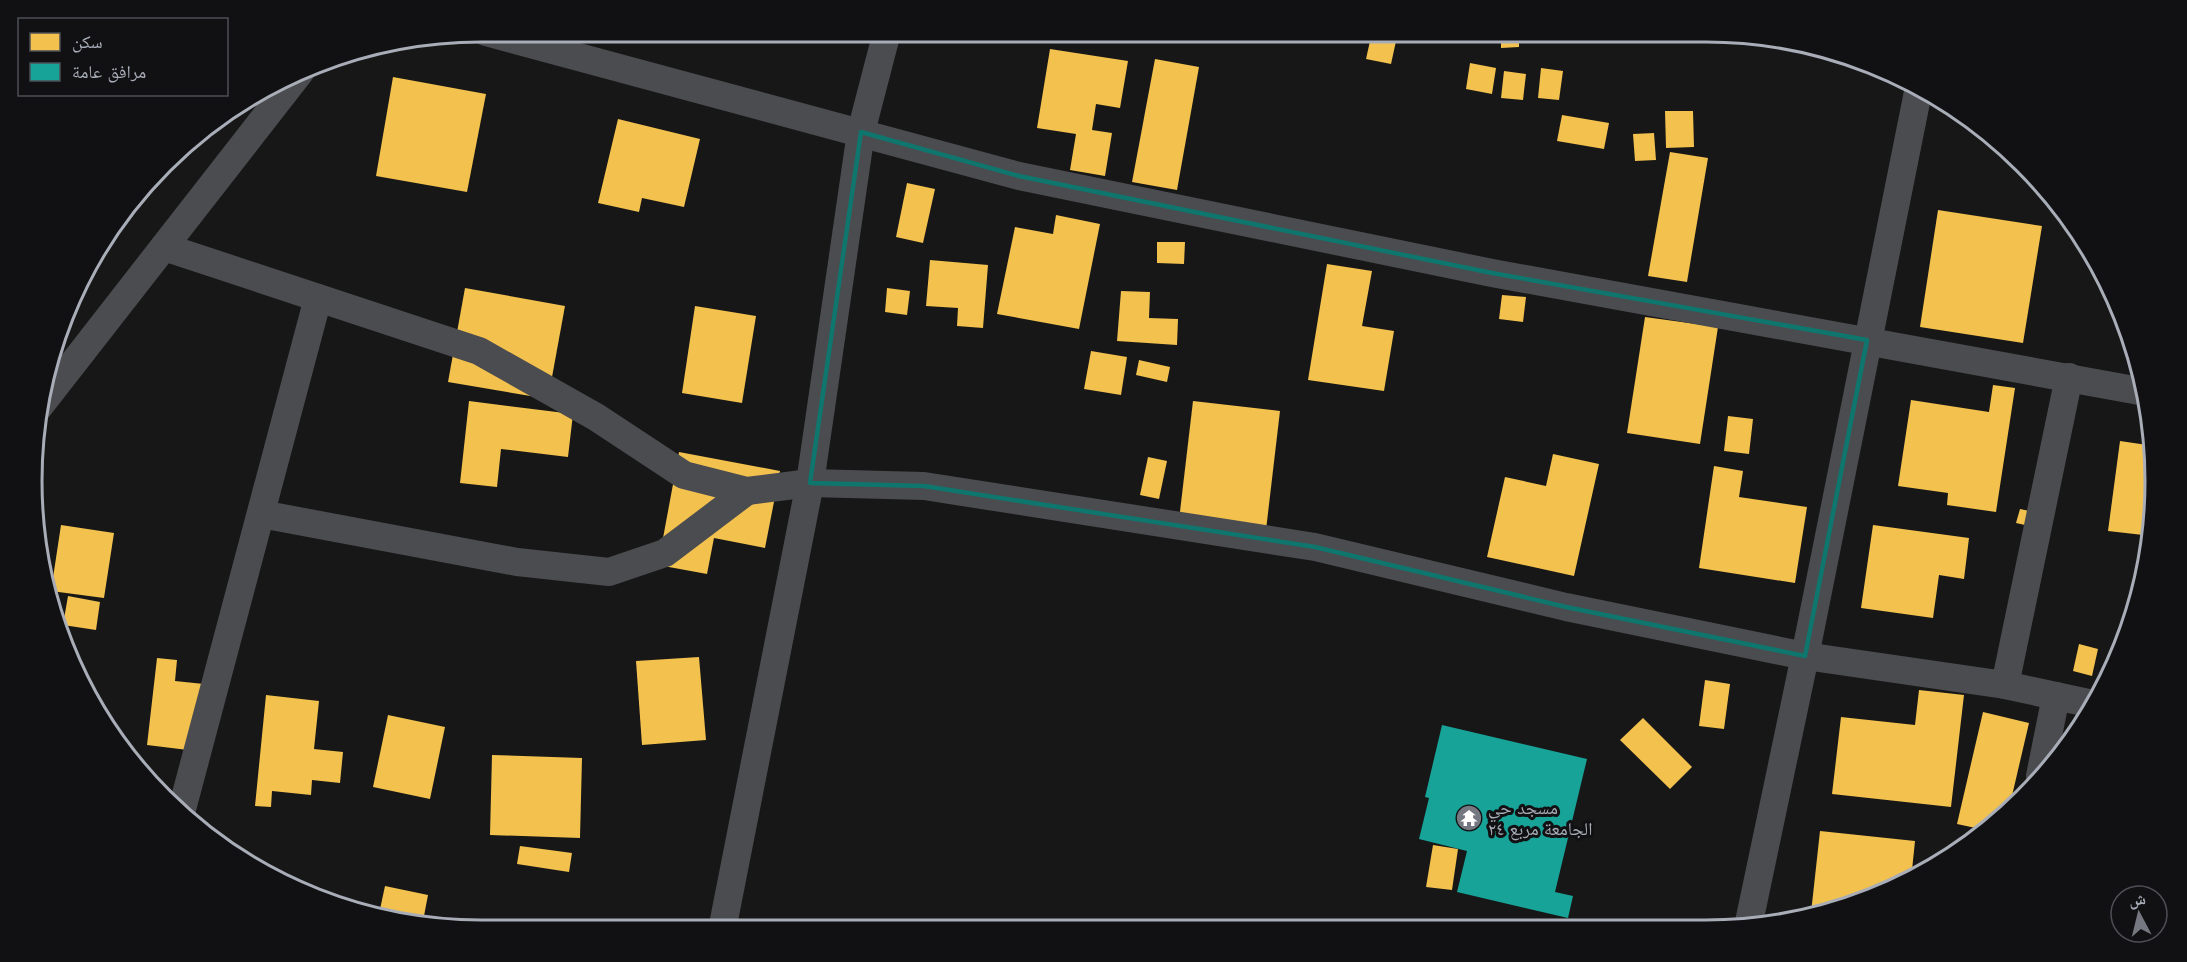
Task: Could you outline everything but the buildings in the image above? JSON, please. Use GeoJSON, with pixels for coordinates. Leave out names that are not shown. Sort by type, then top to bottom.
{"type":"FeatureCollection","features":[{"type":"Feature","properties":{"kind":"street"},"geometry":{"type":"LineString","coordinates":[[524,42],[1019,176],[1492,273],[2136,390]]}},
{"type":"Feature","properties":{"kind":"street"},"geometry":{"type":"LineString","coordinates":[[725,920],[810,483],[861,132],[885,42]]}},
{"type":"Feature","properties":{"kind":"street"},"geometry":{"type":"LineString","coordinates":[[51,392],[289,86]]}},
{"type":"Feature","properties":{"kind":"street"},"geometry":{"type":"LineString","coordinates":[[1750,917],[1917,96]]}},
{"type":"Feature","properties":{"kind":"street"},"geometry":{"type":"LineString","coordinates":[[164,247],[479,351],[596,417],[684,475],[747,490],[810,483],[924,486],[1315,547],[1566,607],[1805,656],[2005,685],[2085,702]]}},
{"type":"Feature","properties":{"kind":"street"},"geometry":{"type":"LineString","coordinates":[[184,804],[318,298]]}},
{"type":"Feature","properties":{"kind":"street"},"geometry":{"type":"LineString","coordinates":[[2005,685],[2069,377]]}},
{"type":"Feature","properties":{"kind":"street"},"geometry":{"type":"LineString","coordinates":[[261,514],[517,562],[609,572],[665,553],[747,490]]}},
{"type":"Feature","properties":{"kind":"street"},"geometry":{"type":"LineString","coordinates":[[2043,762],[2056,696]]}},
{"type":"Feature","properties":{"kind":"highlighted area"},"geometry":{"type":"Polygon","coordinates":[[[861,132],[1019,176],[1492,273],[1867,340],[1805,656],[1566,607],[1315,547],[924,486],[810,483],[861,132]]]}},
{"type":"Feature","properties":{"kind":"place","name":"مسجد حي الجامعة مربع ٢٤"},"geometry":{"type":"Point","coordinates":[1469,818]}}]}
